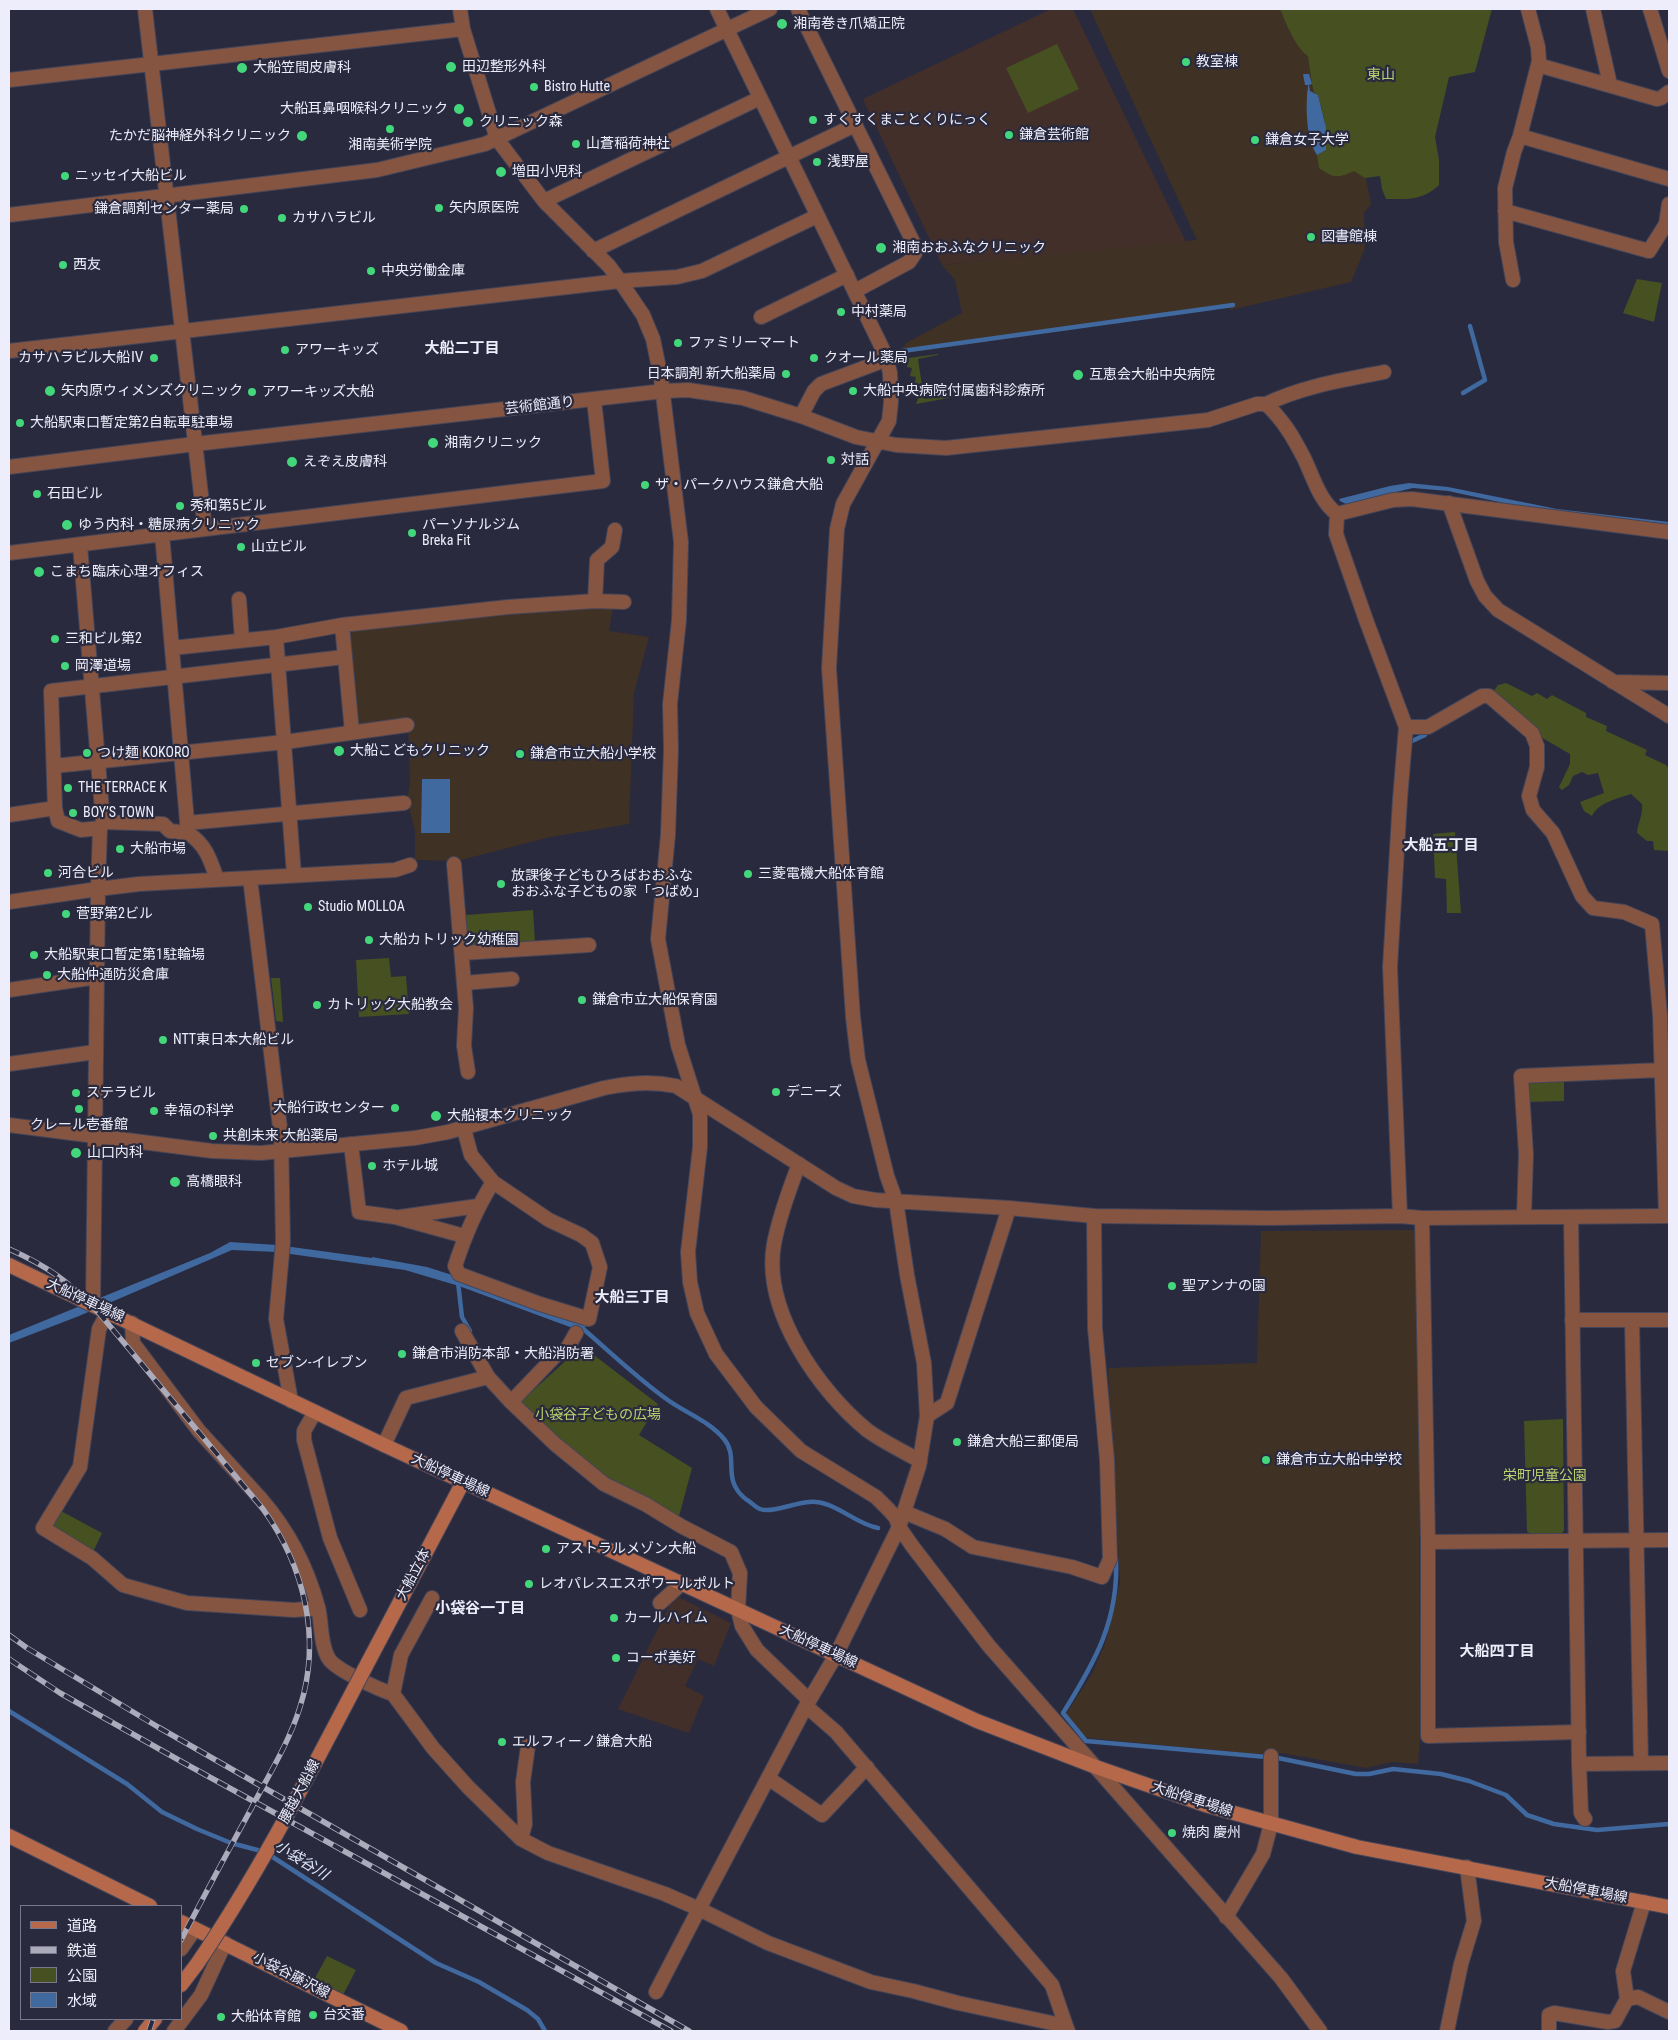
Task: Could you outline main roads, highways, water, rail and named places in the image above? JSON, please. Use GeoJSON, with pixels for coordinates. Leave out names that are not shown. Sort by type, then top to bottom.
{"type":"FeatureCollection","features":[{"type":"Feature","properties":{"kind":"main road","name":"大船停車場線"},"geometry":{"type":"LineString","coordinates":[[9,1264],[384,1445],[681,1584],[977,1721],[1096,1768],[1205,1806],[1356,1846],[1669,1907]]}},
{"type":"Feature","properties":{"kind":"main road","name":"大船立体"},"geometry":{"type":"LineString","coordinates":[[365,1668],[463,1482]]}},
{"type":"Feature","properties":{"kind":"main road","name":"腰越大船線"},"geometry":{"type":"LineString","coordinates":[[182,1984],[235,1908],[266,1856],[365,1668]]}},
{"type":"Feature","properties":{"kind":"main road"},"geometry":{"type":"LineString","coordinates":[[9,1836],[148,1905]]}},
{"type":"Feature","properties":{"kind":"main road","name":"小袋谷藤沢線"},"geometry":{"type":"LineString","coordinates":[[182,1922],[401,2031]]}},
{"type":"Feature","properties":{"kind":"main road"},"geometry":{"type":"LineString","coordinates":[[145,2031],[154,2020]]}},
{"type":"Feature","properties":{"kind":"water"},"geometry":{"type":"Polygon","coordinates":[[[1303,74],[1309,74],[1312,84],[1309,85],[1310,91],[1318,95],[1326,128],[1326,150],[1317,155],[1309,135],[1307,111],[1308,85],[1305,85],[1303,74]]]}},
{"type":"Feature","properties":{"kind":"water"},"geometry":{"type":"Polygon","coordinates":[[[1409,483],[1448,487],[1557,509],[1669,522],[1669,527],[1555,514],[1448,491],[1413,488],[1346,504],[1339,499],[1409,483]]]}},
{"type":"Feature","properties":{"kind":"water"},"geometry":{"type":"Polygon","coordinates":[[[422,779],[450,779],[450,833],[421,833],[422,779]]]}},
{"type":"Feature","properties":{"kind":"water"},"geometry":{"type":"Polygon","coordinates":[[[230,1242],[277,1245],[372,1257],[427,1267],[588,1326],[578,1330],[459,1286],[405,1270],[276,1252],[232,1250],[79,1316],[9,1343],[9,1335],[210,1253],[230,1242]]]}},
{"type":"Feature","properties":{"kind":"waterway"},"geometry":{"type":"LineString","coordinates":[[895,352],[1233,305]]}},
{"type":"Feature","properties":{"kind":"waterway"},"geometry":{"type":"LineString","coordinates":[[1463,393],[1485,380],[1470,326]]}},
{"type":"Feature","properties":{"kind":"waterway"},"geometry":{"type":"LineString","coordinates":[[1412,741],[1425,735]]}},
{"type":"Feature","properties":{"kind":"waterway"},"geometry":{"type":"LineString","coordinates":[[458,1282],[462,1317],[470,1331]]}},
{"type":"Feature","properties":{"kind":"waterway"},"geometry":{"type":"LineString","coordinates":[[576,1325],[581,1327],[654,1390],[718,1432],[724,1439],[731,1454],[734,1485],[756,1507],[772,1510],[802,1503],[816,1502],[832,1506],[862,1523],[878,1528]]}},
{"type":"Feature","properties":{"kind":"waterway"},"geometry":{"type":"LineString","coordinates":[[1116,1558],[1116,1580],[1113,1601],[1103,1640],[1095,1658],[1063,1713],[1086,1741],[1278,1758],[1356,1774],[1369,1774],[1393,1769],[1441,1774],[1469,1781],[1506,1795],[1527,1815],[1554,1824],[1597,1830],[1669,1824]]}},
{"type":"Feature","properties":{"kind":"waterway","name":"小袋谷川"},"geometry":{"type":"LineString","coordinates":[[9,1711],[127,1784],[162,1812],[231,1843],[265,1852],[436,1963],[479,1982],[527,2010],[538,2019],[545,2031]]}},
{"type":"Feature","properties":{"kind":"railway"},"geometry":{"type":"LineString","coordinates":[[9,1249],[57,1276],[99,1313],[263,1509],[289,1554],[299,1579],[309,1629],[309,1655],[300,1707],[278,1759],[182,1938]]}},
{"type":"Feature","properties":{"kind":"railway"},"geometry":{"type":"LineString","coordinates":[[9,1635],[27,1648],[158,1727],[689,2031]]}},
{"type":"Feature","properties":{"kind":"railway"},"geometry":{"type":"LineString","coordinates":[[9,1659],[60,1693],[184,1763],[671,2031]]}},
{"type":"Feature","properties":{"kind":"railway"},"geometry":{"type":"LineString","coordinates":[[149,2031],[153,2020]]}},
{"type":"Feature","properties":{"kind":"place","name":"湘南巻き爪矯正院"},"geometry":{"type":"Point","coordinates":[782,24]}},
{"type":"Feature","properties":{"kind":"place","name":"教室棟"},"geometry":{"type":"Point","coordinates":[1186,62]}},
{"type":"Feature","properties":{"kind":"place","name":"田辺整形外科"},"geometry":{"type":"Point","coordinates":[451,67]}},
{"type":"Feature","properties":{"kind":"place","name":"大船笠間皮膚科"},"geometry":{"type":"Point","coordinates":[242,68]}},
{"type":"Feature","properties":{"kind":"place","name":"Bistro Hutte"},"geometry":{"type":"Point","coordinates":[534,87]}},
{"type":"Feature","properties":{"kind":"place","name":"大船耳鼻咽喉科クリニック"},"geometry":{"type":"Point","coordinates":[459,109]}},
{"type":"Feature","properties":{"kind":"place","name":"すくすくまことくりにっく"},"geometry":{"type":"Point","coordinates":[813,120]}},
{"type":"Feature","properties":{"kind":"place","name":"クリニック森"},"geometry":{"type":"Point","coordinates":[468,122]}},
{"type":"Feature","properties":{"kind":"place","name":"湘南美術学院"},"geometry":{"type":"Point","coordinates":[390,129]}},
{"type":"Feature","properties":{"kind":"place","name":"鎌倉芸術館"},"geometry":{"type":"Point","coordinates":[1009,135]}},
{"type":"Feature","properties":{"kind":"place","name":"たかだ脳神経外科クリニック"},"geometry":{"type":"Point","coordinates":[302,136]}},
{"type":"Feature","properties":{"kind":"place","name":"鎌倉女子大学"},"geometry":{"type":"Point","coordinates":[1255,140]}},
{"type":"Feature","properties":{"kind":"place","name":"山蒼稲荷神社"},"geometry":{"type":"Point","coordinates":[576,144]}},
{"type":"Feature","properties":{"kind":"place","name":"浅野屋"},"geometry":{"type":"Point","coordinates":[817,162]}},
{"type":"Feature","properties":{"kind":"place","name":"増田小児科"},"geometry":{"type":"Point","coordinates":[501,172]}},
{"type":"Feature","properties":{"kind":"place","name":"ニッセイ大船ビル"},"geometry":{"type":"Point","coordinates":[65,176]}},
{"type":"Feature","properties":{"kind":"place","name":"矢内原医院"},"geometry":{"type":"Point","coordinates":[439,208]}},
{"type":"Feature","properties":{"kind":"place","name":"鎌倉調剤センター薬局"},"geometry":{"type":"Point","coordinates":[244,209]}},
{"type":"Feature","properties":{"kind":"place","name":"カサハラビル"},"geometry":{"type":"Point","coordinates":[282,218]}},
{"type":"Feature","properties":{"kind":"place","name":"図書館棟"},"geometry":{"type":"Point","coordinates":[1311,237]}},
{"type":"Feature","properties":{"kind":"place","name":"湘南おおふなクリニック"},"geometry":{"type":"Point","coordinates":[881,248]}},
{"type":"Feature","properties":{"kind":"place","name":"西友"},"geometry":{"type":"Point","coordinates":[63,265]}},
{"type":"Feature","properties":{"kind":"place","name":"中央労働金庫"},"geometry":{"type":"Point","coordinates":[371,271]}},
{"type":"Feature","properties":{"kind":"place","name":"中村薬局"},"geometry":{"type":"Point","coordinates":[841,312]}},
{"type":"Feature","properties":{"kind":"place","name":"ファミリーマート"},"geometry":{"type":"Point","coordinates":[678,343]}},
{"type":"Feature","properties":{"kind":"place","name":"アワーキッズ"},"geometry":{"type":"Point","coordinates":[285,350]}},
{"type":"Feature","properties":{"kind":"place","name":"カサハラビル大船Ⅳ"},"geometry":{"type":"Point","coordinates":[154,358]}},
{"type":"Feature","properties":{"kind":"place","name":"クオール薬局"},"geometry":{"type":"Point","coordinates":[814,358]}},
{"type":"Feature","properties":{"kind":"place","name":"日本調剤 新大船薬局"},"geometry":{"type":"Point","coordinates":[786,374]}},
{"type":"Feature","properties":{"kind":"place","name":"互恵会大船中央病院"},"geometry":{"type":"Point","coordinates":[1078,375]}},
{"type":"Feature","properties":{"kind":"place","name":"矢内原ウィメンズクリニック"},"geometry":{"type":"Point","coordinates":[50,391]}},
{"type":"Feature","properties":{"kind":"place","name":"大船中央病院付属歯科診療所"},"geometry":{"type":"Point","coordinates":[853,391]}},
{"type":"Feature","properties":{"kind":"place","name":"アワーキッズ大船"},"geometry":{"type":"Point","coordinates":[252,392]}},
{"type":"Feature","properties":{"kind":"place","name":"大船駅東口暫定第2自転車駐車場"},"geometry":{"type":"Point","coordinates":[20,423]}},
{"type":"Feature","properties":{"kind":"place","name":"湘南クリニック"},"geometry":{"type":"Point","coordinates":[433,443]}},
{"type":"Feature","properties":{"kind":"place","name":"対話"},"geometry":{"type":"Point","coordinates":[831,460]}},
{"type":"Feature","properties":{"kind":"place","name":"えぞえ皮膚科"},"geometry":{"type":"Point","coordinates":[292,462]}},
{"type":"Feature","properties":{"kind":"place","name":"ザ・パークハウス鎌倉大船"},"geometry":{"type":"Point","coordinates":[645,485]}},
{"type":"Feature","properties":{"kind":"place","name":"石田ビル"},"geometry":{"type":"Point","coordinates":[37,494]}},
{"type":"Feature","properties":{"kind":"place","name":"秀和第5ビル"},"geometry":{"type":"Point","coordinates":[180,506]}},
{"type":"Feature","properties":{"kind":"place","name":"ゆう内科・糖尿病クリニック"},"geometry":{"type":"Point","coordinates":[67,525]}},
{"type":"Feature","properties":{"kind":"place","name":"パーソナルジム Breka Fit"},"geometry":{"type":"Point","coordinates":[412,533]}},
{"type":"Feature","properties":{"kind":"place","name":"山立ビル"},"geometry":{"type":"Point","coordinates":[241,547]}},
{"type":"Feature","properties":{"kind":"place","name":"こまち臨床心理オフィス"},"geometry":{"type":"Point","coordinates":[39,572]}},
{"type":"Feature","properties":{"kind":"place","name":"三和ビル第2"},"geometry":{"type":"Point","coordinates":[55,639]}},
{"type":"Feature","properties":{"kind":"place","name":"岡澤道場"},"geometry":{"type":"Point","coordinates":[65,666]}},
{"type":"Feature","properties":{"kind":"place","name":"大船こどもクリニック"},"geometry":{"type":"Point","coordinates":[339,751]}},
{"type":"Feature","properties":{"kind":"place","name":"つけ麺 KOKORO"},"geometry":{"type":"Point","coordinates":[87,753]}},
{"type":"Feature","properties":{"kind":"place","name":"鎌倉市立大船小学校"},"geometry":{"type":"Point","coordinates":[520,754]}},
{"type":"Feature","properties":{"kind":"place","name":"THE TERRACE K"},"geometry":{"type":"Point","coordinates":[68,788]}},
{"type":"Feature","properties":{"kind":"place","name":"BOY’S TOWN"},"geometry":{"type":"Point","coordinates":[73,813]}},
{"type":"Feature","properties":{"kind":"place","name":"大船市場"},"geometry":{"type":"Point","coordinates":[120,849]}},
{"type":"Feature","properties":{"kind":"place","name":"河合ビル"},"geometry":{"type":"Point","coordinates":[48,873]}},
{"type":"Feature","properties":{"kind":"place","name":"三菱電機大船体育館"},"geometry":{"type":"Point","coordinates":[748,874]}},
{"type":"Feature","properties":{"kind":"place","name":"放課後子どもひろばおおふな おおふな子どもの家「つばめ」"},"geometry":{"type":"Point","coordinates":[501,884]}},
{"type":"Feature","properties":{"kind":"place","name":"Studio MOLLOA"},"geometry":{"type":"Point","coordinates":[308,907]}},
{"type":"Feature","properties":{"kind":"place","name":"菅野第2ビル"},"geometry":{"type":"Point","coordinates":[66,914]}},
{"type":"Feature","properties":{"kind":"place","name":"大船カトリック幼稚園"},"geometry":{"type":"Point","coordinates":[369,940]}},
{"type":"Feature","properties":{"kind":"place","name":"大船駅東口暫定第1駐輪場"},"geometry":{"type":"Point","coordinates":[34,955]}},
{"type":"Feature","properties":{"kind":"place","name":"大船仲通防災倉庫"},"geometry":{"type":"Point","coordinates":[47,975]}},
{"type":"Feature","properties":{"kind":"place","name":"鎌倉市立大船保育園"},"geometry":{"type":"Point","coordinates":[582,1000]}},
{"type":"Feature","properties":{"kind":"place","name":"カトリック大船教会"},"geometry":{"type":"Point","coordinates":[317,1005]}},
{"type":"Feature","properties":{"kind":"place","name":"NTT東日本大船ビル"},"geometry":{"type":"Point","coordinates":[163,1040]}},
{"type":"Feature","properties":{"kind":"place","name":"デニーズ"},"geometry":{"type":"Point","coordinates":[776,1092]}},
{"type":"Feature","properties":{"kind":"place","name":"ステラビル"},"geometry":{"type":"Point","coordinates":[76,1093]}},
{"type":"Feature","properties":{"kind":"place","name":"大船行政センター"},"geometry":{"type":"Point","coordinates":[395,1108]}},
{"type":"Feature","properties":{"kind":"place","name":"クレール壱番館"},"geometry":{"type":"Point","coordinates":[79,1109]}},
{"type":"Feature","properties":{"kind":"place","name":"幸福の科学"},"geometry":{"type":"Point","coordinates":[154,1111]}},
{"type":"Feature","properties":{"kind":"place","name":"大船榎本クリニック"},"geometry":{"type":"Point","coordinates":[436,1116]}},
{"type":"Feature","properties":{"kind":"place","name":"共創未来 大船薬局"},"geometry":{"type":"Point","coordinates":[213,1136]}},
{"type":"Feature","properties":{"kind":"place","name":"山口内科"},"geometry":{"type":"Point","coordinates":[76,1153]}},
{"type":"Feature","properties":{"kind":"place","name":"ホテル城"},"geometry":{"type":"Point","coordinates":[372,1166]}},
{"type":"Feature","properties":{"kind":"place","name":"高橋眼科"},"geometry":{"type":"Point","coordinates":[175,1182]}},
{"type":"Feature","properties":{"kind":"place","name":"聖アンナの園"},"geometry":{"type":"Point","coordinates":[1172,1286]}},
{"type":"Feature","properties":{"kind":"place","name":"鎌倉市消防本部・大船消防署"},"geometry":{"type":"Point","coordinates":[402,1354]}},
{"type":"Feature","properties":{"kind":"place","name":"セブン-イレブン"},"geometry":{"type":"Point","coordinates":[256,1363]}},
{"type":"Feature","properties":{"kind":"place","name":"鎌倉大船三郵便局"},"geometry":{"type":"Point","coordinates":[957,1442]}},
{"type":"Feature","properties":{"kind":"place","name":"鎌倉市立大船中学校"},"geometry":{"type":"Point","coordinates":[1266,1460]}},
{"type":"Feature","properties":{"kind":"place","name":"アストラルメゾン大船"},"geometry":{"type":"Point","coordinates":[546,1549]}},
{"type":"Feature","properties":{"kind":"place","name":"レオパレスエスポワールポルト"},"geometry":{"type":"Point","coordinates":[529,1584]}},
{"type":"Feature","properties":{"kind":"place","name":"カールハイム"},"geometry":{"type":"Point","coordinates":[614,1618]}},
{"type":"Feature","properties":{"kind":"place","name":"コーポ美好"},"geometry":{"type":"Point","coordinates":[616,1658]}},
{"type":"Feature","properties":{"kind":"place","name":"エルフィーノ鎌倉大船"},"geometry":{"type":"Point","coordinates":[502,1742]}},
{"type":"Feature","properties":{"kind":"place","name":"焼肉 慶州"},"geometry":{"type":"Point","coordinates":[1172,1833]}},
{"type":"Feature","properties":{"kind":"place","name":"台交番"},"geometry":{"type":"Point","coordinates":[313,2015]}},
{"type":"Feature","properties":{"kind":"place","name":"大船体育館"},"geometry":{"type":"Point","coordinates":[221,2017]}},
{"type":"Feature","properties":{"kind":"district","name":"大船二丁目"},"geometry":{"type":"Point","coordinates":[462,349]}},
{"type":"Feature","properties":{"kind":"district","name":"大船五丁目"},"geometry":{"type":"Point","coordinates":[1441,846]}},
{"type":"Feature","properties":{"kind":"district","name":"大船三丁目"},"geometry":{"type":"Point","coordinates":[632,1298]}},
{"type":"Feature","properties":{"kind":"district","name":"小袋谷一丁目"},"geometry":{"type":"Point","coordinates":[480,1609]}},
{"type":"Feature","properties":{"kind":"district","name":"大船四丁目"},"geometry":{"type":"Point","coordinates":[1497,1652]}},
{"type":"Feature","properties":{"kind":"park label","name":"東山"},"geometry":{"type":"Point","coordinates":[1381,75]}},
{"type":"Feature","properties":{"kind":"park label","name":"小袋谷子どもの広場"},"geometry":{"type":"Point","coordinates":[598,1415]}},
{"type":"Feature","properties":{"kind":"park label","name":"栄町児童公園"},"geometry":{"type":"Point","coordinates":[1545,1476]}}]}
